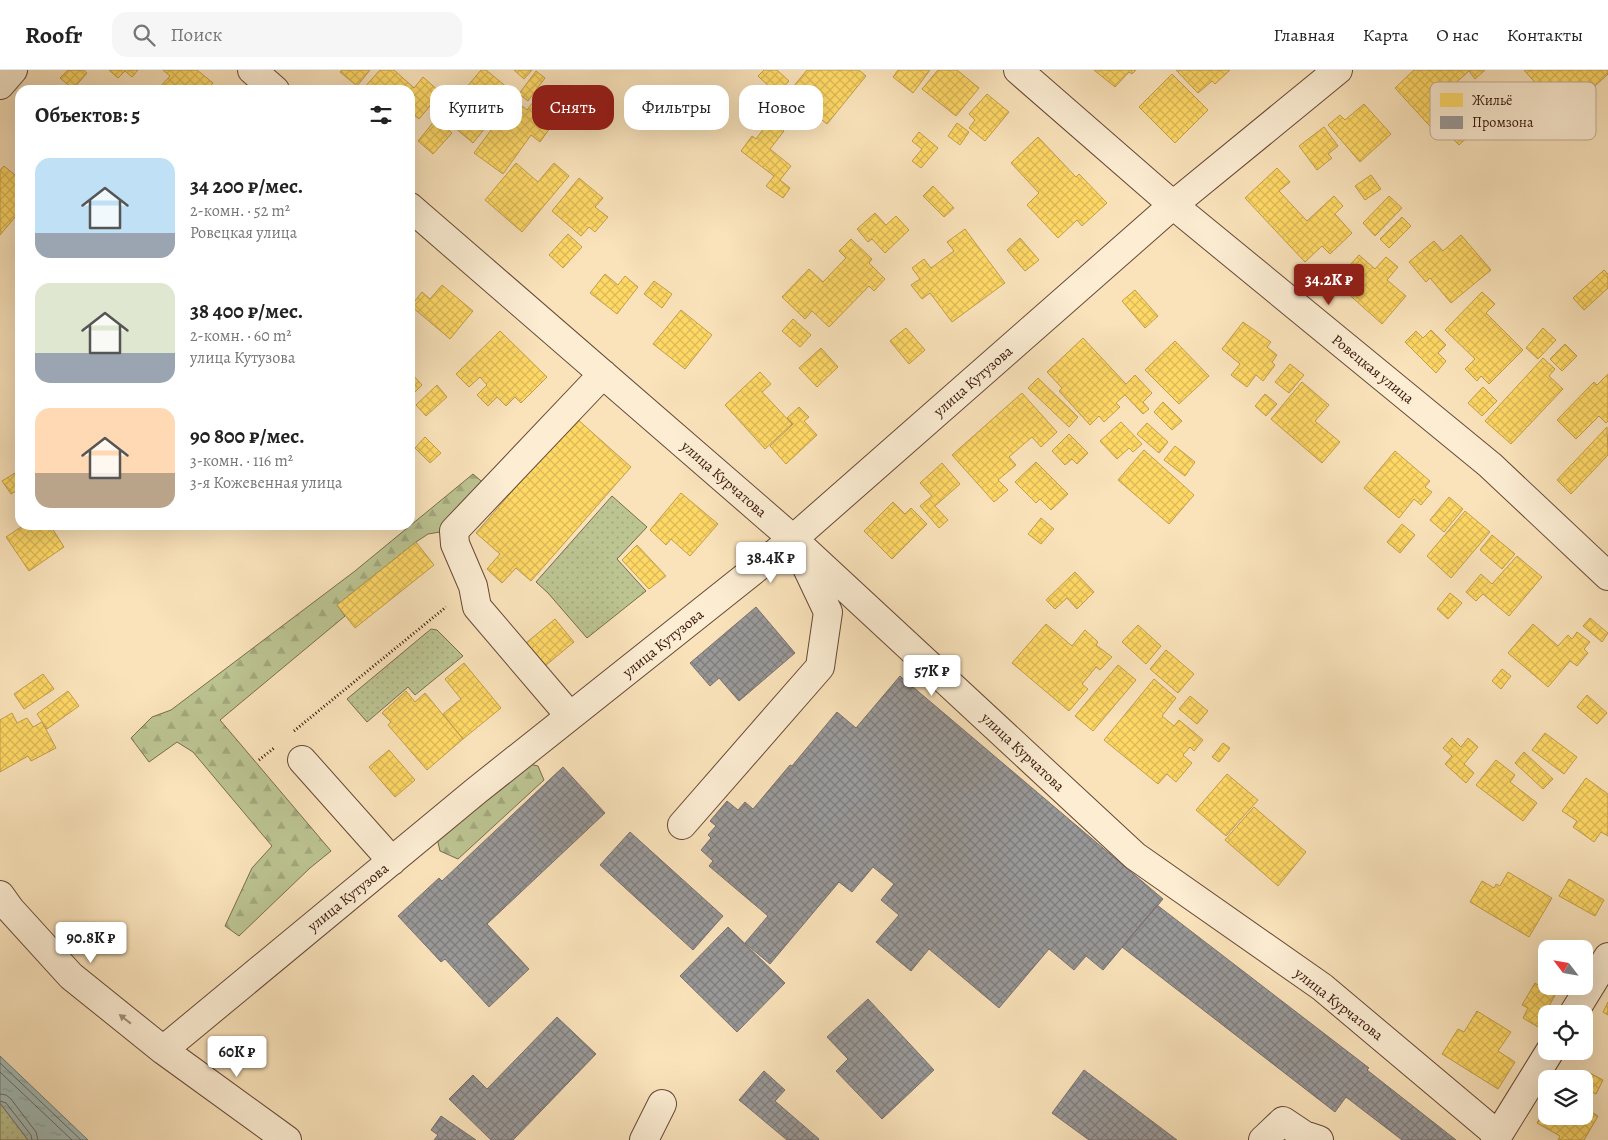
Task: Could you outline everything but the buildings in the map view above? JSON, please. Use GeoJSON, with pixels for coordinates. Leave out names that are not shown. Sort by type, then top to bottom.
{"type":"FeatureCollection","features":[{"type":"Feature","properties":{"kind":"street"},"geometry":{"type":"LineString","coordinates":[[0,85],[13,70]]}},
{"type":"Feature","properties":{"kind":"street"},"geometry":{"type":"LineString","coordinates":[[252,70],[269,85]]}},
{"type":"Feature","properties":{"kind":"street","name":"Ровецкая улица"},"geometry":{"type":"LineString","coordinates":[[1018,70],[1173,205],[1490,465],[1608,576]]}},
{"type":"Feature","properties":{"kind":"street","name":"улица Кутузова"},"geometry":{"type":"LineString","coordinates":[[163,1050],[476,791],[794,539],[1173,205],[1338,70]]}},
{"type":"Feature","properties":{"kind":"street","name":"улица Курчатова"},"geometry":{"type":"LineString","coordinates":[[415,211],[794,539],[1135,856],[1322,987],[1497,1137]]}},
{"type":"Feature","properties":{"kind":"street"},"geometry":{"type":"LineString","coordinates":[[570,716],[477,607],[473,586],[455,544],[454,531],[603,374]]}},
{"type":"Feature","properties":{"kind":"street"},"geometry":{"type":"LineString","coordinates":[[682,825],[820,667],[828,612],[794,539]]}},
{"type":"Feature","properties":{"kind":"street"},"geometry":{"type":"LineString","coordinates":[[302,760],[392,861]]}},
{"type":"Feature","properties":{"kind":"street"},"geometry":{"type":"LineString","coordinates":[[0,895],[10,909],[71,976],[163,1050],[287,1140]]}},
{"type":"Feature","properties":{"kind":"street"},"geometry":{"type":"LineString","coordinates":[[1579,1005],[1608,957]]}},
{"type":"Feature","properties":{"kind":"street"},"geometry":{"type":"LineString","coordinates":[[1497,1137],[1544,1060]]}},
{"type":"Feature","properties":{"kind":"street"},"geometry":{"type":"LineString","coordinates":[[644,1140],[662,1104]]}},
{"type":"Feature","properties":{"kind":"street"},"geometry":{"type":"LineString","coordinates":[[1263,1140],[1283,1121],[1304,1135],[1320,1140]]}},
{"type":"Feature","properties":{"kind":"path"},"geometry":{"type":"LineString","coordinates":[[290,735],[473,586]]}},
{"type":"Feature","properties":{"kind":"path"},"geometry":{"type":"LineString","coordinates":[[259,760],[274,748]]}},
{"type":"Feature","properties":{"kind":"green space"},"geometry":{"type":"Polygon","coordinates":[[[473,474],[487,486],[440,532],[428,534],[416,542],[337,605],[345,616],[220,720],[331,851],[310,868],[239,936],[225,926],[252,868],[272,846],[193,752],[177,742],[149,762],[131,738],[152,717],[171,710],[355,571],[405,530],[415,530],[415,522],[473,474]]]}},
{"type":"Feature","properties":{"kind":"green space"},"geometry":{"type":"Polygon","coordinates":[[[612,496],[647,527],[617,559],[646,591],[587,638],[536,582],[612,496]]]}},
{"type":"Feature","properties":{"kind":"green space"},"geometry":{"type":"Polygon","coordinates":[[[431,629],[437,630],[463,656],[415,695],[408,687],[367,722],[347,699],[431,629]]]}},
{"type":"Feature","properties":{"kind":"green space"},"geometry":{"type":"Polygon","coordinates":[[[525,763],[538,766],[544,780],[458,859],[440,851],[437,838],[525,763]]]}},
{"type":"Feature","properties":{"kind":"green space"},"geometry":{"type":"Polygon","coordinates":[[[0,1103],[2,1106],[28,1140],[0,1140],[0,1103]]]}},
{"type":"Feature","properties":{"kind":"water"},"geometry":{"type":"Polygon","coordinates":[[[0,1056],[88,1140],[28,1140],[0,1103],[0,1056]]]}}]}
